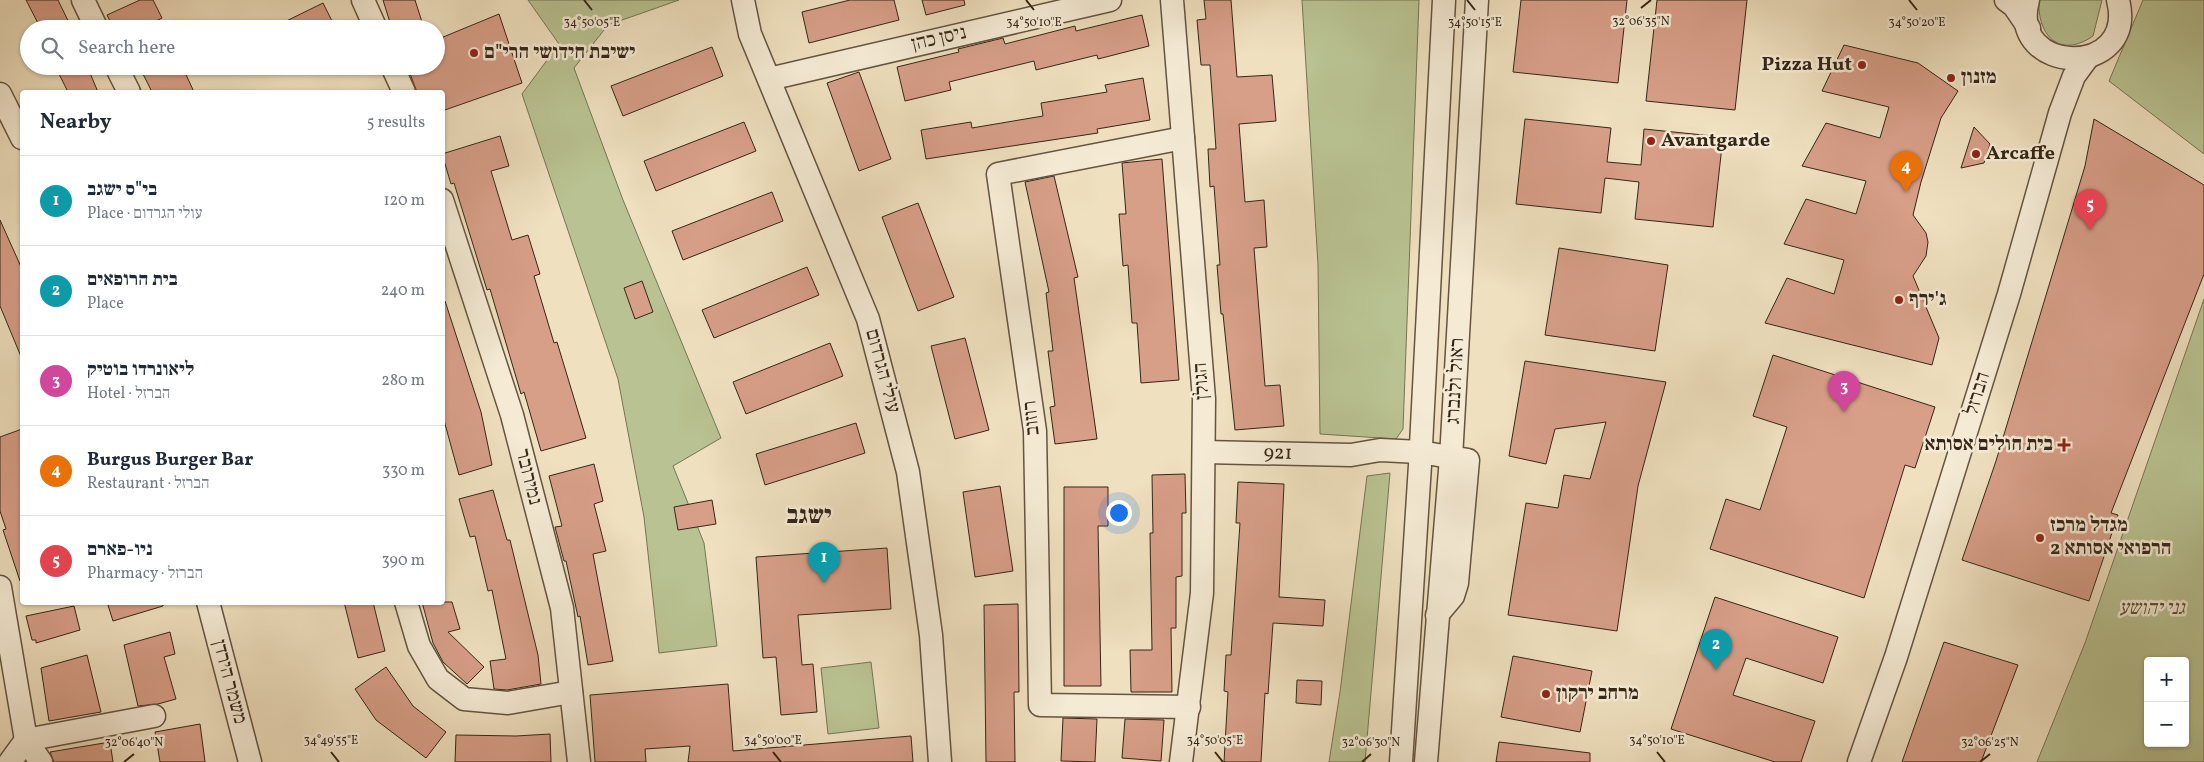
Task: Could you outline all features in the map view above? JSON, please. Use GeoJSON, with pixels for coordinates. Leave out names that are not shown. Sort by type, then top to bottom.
{"type":"FeatureCollection","features":[{"type":"Feature","properties":{"kind":"street"},"geometry":{"type":"LineString","coordinates":[[83,0],[93,20]]}},
{"type":"Feature","properties":{"kind":"street"},"geometry":{"type":"LineString","coordinates":[[363,0],[372,20]]}},
{"type":"Feature","properties":{"kind":"street","name":"עולי הגרדום"},"geometry":{"type":"LineString","coordinates":[[743,0],[750,34],[868,319],[908,472],[931,635],[940,762]]}},
{"type":"Feature","properties":{"kind":"street","name":"ניסן כהן"},"geometry":{"type":"LineString","coordinates":[[769,79],[1110,0]]}},
{"type":"Feature","properties":{"kind":"street","name":"הגולן"},"geometry":{"type":"LineString","coordinates":[[1172,0],[1204,400],[1202,593],[1181,762]]}},
{"type":"Feature","properties":{"kind":"street","name":"ראול ולנברג"},"geometry":{"type":"LineString","coordinates":[[1401,762],[1420,459],[1444,0]]}},
{"type":"Feature","properties":{"kind":"street","name":"ראול ולנברג"},"geometry":{"type":"LineString","coordinates":[[1452,458],[1477,0]]}},
{"type":"Feature","properties":{"kind":"street"},"geometry":{"type":"LineString","coordinates":[[2006,0],[2014,6],[2036,41],[2052,55],[2066,59],[2088,57],[2103,49],[2114,35],[2120,19],[2118,0]]}},
{"type":"Feature","properties":{"kind":"street"},"geometry":{"type":"LineString","coordinates":[[2028,0],[2026,13],[2029,28]]}},
{"type":"Feature","properties":{"kind":"street","name":"הברזל"},"geometry":{"type":"LineString","coordinates":[[1859,762],[1896,657],[2006,304],[2060,113],[2074,76],[2088,57]]}},
{"type":"Feature","properties":{"kind":"street"},"geometry":{"type":"LineString","coordinates":[[120,75],[127,90]]}},
{"type":"Feature","properties":{"kind":"street"},"geometry":{"type":"LineString","coordinates":[[396,75],[403,90]]}},
{"type":"Feature","properties":{"kind":"street"},"geometry":{"type":"LineString","coordinates":[[0,94],[20,134]]}},
{"type":"Feature","properties":{"kind":"street","name":"רוזוב"},"geometry":{"type":"LineString","coordinates":[[1183,138],[998,174],[1035,431],[1040,705],[1189,707]]}},
{"type":"Feature","properties":{"kind":"street","name":"נמירובר"},"geometry":{"type":"LineString","coordinates":[[445,209],[512,415],[562,608],[579,762]]}},
{"type":"Feature","properties":{"kind":"street","name":"921"},"geometry":{"type":"LineString","coordinates":[[1204,452],[1351,455],[1371,450],[1420,459],[1452,458]]}},
{"type":"Feature","properties":{"kind":"street"},"geometry":{"type":"LineString","coordinates":[[1426,762],[1437,615],[1454,596],[1457,583],[1468,460],[1452,458]]}},
{"type":"Feature","properties":{"kind":"street"},"geometry":{"type":"LineString","coordinates":[[0,587],[26,740],[41,762]]}},
{"type":"Feature","properties":{"kind":"street","name":"משמר הירדן"},"geometry":{"type":"LineString","coordinates":[[209,605],[250,762]]}},
{"type":"Feature","properties":{"kind":"street"},"geometry":{"type":"LineString","coordinates":[[407,605],[419,646],[438,679],[464,699],[508,703],[571,692]]}},
{"type":"Feature","properties":{"kind":"street"},"geometry":{"type":"LineString","coordinates":[[10,762],[26,740],[154,716]]}},
{"type":"Feature","properties":{"kind":"green space"},"geometry":{"type":"Polygon","coordinates":[[[528,0],[679,0],[608,25],[574,68],[623,200],[721,438],[673,466],[704,543],[717,646],[659,653],[644,517],[618,379],[522,94],[559,44],[528,0]]]}},
{"type":"Feature","properties":{"kind":"green space"},"geometry":{"type":"Polygon","coordinates":[[[1302,0],[1419,0],[1403,429],[1396,439],[1320,434],[1318,265],[1302,0]]]}},
{"type":"Feature","properties":{"kind":"green space"},"geometry":{"type":"Polygon","coordinates":[[[2039,0],[2102,0],[2093,36],[2081,43],[2070,45],[2061,44],[2053,40],[2042,24],[2039,13],[2039,0]]]}},
{"type":"Feature","properties":{"kind":"green space"},"geometry":{"type":"Polygon","coordinates":[[[2143,0],[2204,0],[2204,154],[2109,81],[2143,0]]]}},
{"type":"Feature","properties":{"kind":"green space","name":"גני יהושע"},"geometry":{"type":"Polygon","coordinates":[[[2204,299],[2204,762],[2037,762],[2085,643],[2204,299]]]}},
{"type":"Feature","properties":{"kind":"green space"},"geometry":{"type":"Polygon","coordinates":[[[1390,473],[1365,762],[1329,762],[1340,692],[1367,476],[1390,473]]]}},
{"type":"Feature","properties":{"kind":"green space"},"geometry":{"type":"Polygon","coordinates":[[[871,662],[879,728],[828,734],[821,668],[871,662]]]}},
{"type":"Feature","properties":{"kind":"building"},"geometry":{"type":"Polygon","coordinates":[[[26,0],[58,0],[68,20],[36,20],[26,0]]]}},
{"type":"Feature","properties":{"kind":"building"},"geometry":{"type":"Polygon","coordinates":[[[140,0],[153,0],[162,18],[158,20],[110,20],[107,15],[140,0]]]}},
{"type":"Feature","properties":{"kind":"building"},"geometry":{"type":"Polygon","coordinates":[[[383,0],[415,0],[421,20],[389,20],[383,0]]]}},
{"type":"Feature","properties":{"kind":"building"},"geometry":{"type":"Polygon","coordinates":[[[850,0],[894,0],[899,20],[809,43],[802,12],[850,0]]]}},
{"type":"Feature","properties":{"kind":"building"},"geometry":{"type":"Polygon","coordinates":[[[922,0],[964,0],[965,5],[926,15],[922,0]]]}},
{"type":"Feature","properties":{"kind":"building"},"geometry":{"type":"Polygon","coordinates":[[[1204,0],[1231,0],[1237,77],[1272,75],[1276,121],[1239,124],[1245,202],[1264,200],[1267,247],[1254,248],[1265,386],[1280,385],[1284,426],[1235,430],[1223,314],[1221,314],[1217,265],[1220,265],[1214,186],[1210,187],[1208,149],[1216,149],[1210,65],[1201,65],[1197,20],[1206,19],[1204,0]]]}},
{"type":"Feature","properties":{"kind":"building"},"geometry":{"type":"Polygon","coordinates":[[[1521,0],[1627,0],[1618,83],[1513,72],[1521,0]]]}},
{"type":"Feature","properties":{"kind":"building"},"geometry":{"type":"Polygon","coordinates":[[[1657,0],[1747,0],[1735,110],[1646,101],[1657,0]]]}},
{"type":"Feature","properties":{"kind":"building"},"geometry":{"type":"Polygon","coordinates":[[[323,3],[332,20],[288,20],[323,3]]]}},
{"type":"Feature","properties":{"kind":"building","name":"ישיבת חידושי הרי\"ם"},"geometry":{"type":"Polygon","coordinates":[[[499,14],[522,83],[445,110],[445,90],[416,90],[410,75],[445,75],[445,36],[499,14]]]}},
{"type":"Feature","properties":{"kind":"building"},"geometry":{"type":"Polygon","coordinates":[[[1142,15],[1149,46],[1098,59],[1097,55],[1036,70],[1034,61],[949,82],[951,90],[905,101],[897,67],[959,52],[958,49],[1003,38],[1005,44],[1075,26],[1076,31],[1142,15]]]}},
{"type":"Feature","properties":{"kind":"building"},"geometry":{"type":"Polygon","coordinates":[[[1844,45],[1918,63],[1958,91],[1941,118],[1913,215],[1926,233],[1928,242],[1926,256],[1913,276],[1939,338],[1932,365],[1765,323],[1787,278],[1834,294],[1844,260],[1784,244],[1806,199],[1856,214],[1866,181],[1802,166],[1826,123],[1880,138],[1889,107],[1822,91],[1844,45]]]}},
{"type":"Feature","properties":{"kind":"building"},"geometry":{"type":"Polygon","coordinates":[[[712,47],[723,76],[623,116],[611,86],[712,47]]]}},
{"type":"Feature","properties":{"kind":"building"},"geometry":{"type":"Polygon","coordinates":[[[859,72],[891,159],[859,171],[827,83],[859,72]]]}},
{"type":"Feature","properties":{"kind":"building"},"geometry":{"type":"Polygon","coordinates":[[[60,75],[91,75],[97,90],[67,90],[60,75]]]}},
{"type":"Feature","properties":{"kind":"building"},"geometry":{"type":"Polygon","coordinates":[[[144,75],[186,75],[193,90],[151,90],[144,75]]]}},
{"type":"Feature","properties":{"kind":"building"},"geometry":{"type":"Polygon","coordinates":[[[1143,78],[1150,120],[1097,129],[1098,133],[926,159],[921,130],[971,122],[972,128],[1043,116],[1041,103],[1107,92],[1105,85],[1143,78]]]}},
{"type":"Feature","properties":{"kind":"building"},"geometry":{"type":"Polygon","coordinates":[[[1525,119],[1611,128],[1607,162],[1641,165],[1644,129],[1723,137],[1713,227],[1635,219],[1639,182],[1605,178],[1601,213],[1516,204],[1525,119]]]}},
{"type":"Feature","properties":{"kind":"building","name":"בית חולים אסותא"},"geometry":{"type":"Polygon","coordinates":[[[2094,119],[2204,185],[2204,274],[2111,513],[2118,515],[2089,601],[1962,560],[1996,461],[2085,166],[2094,119]]]}},
{"type":"Feature","properties":{"kind":"building"},"geometry":{"type":"Polygon","coordinates":[[[744,122],[756,151],[656,191],[644,161],[744,122]]]}},
{"type":"Feature","properties":{"kind":"building","name":"Arcaffe"},"geometry":{"type":"Polygon","coordinates":[[[1974,127],[1990,144],[1984,163],[1961,168],[1974,127]]]}},
{"type":"Feature","properties":{"kind":"building"},"geometry":{"type":"Polygon","coordinates":[[[500,136],[509,166],[491,171],[512,240],[528,235],[540,274],[534,276],[554,343],[557,342],[586,438],[541,451],[524,392],[521,394],[490,289],[487,290],[454,183],[451,184],[445,164],[445,153],[500,136]]]}},
{"type":"Feature","properties":{"kind":"building"},"geometry":{"type":"Polygon","coordinates":[[[1162,159],[1179,380],[1141,383],[1137,323],[1132,323],[1128,265],[1123,266],[1119,214],[1126,214],[1122,163],[1162,159]]]}},
{"type":"Feature","properties":{"kind":"building"},"geometry":{"type":"Polygon","coordinates":[[[1054,176],[1078,277],[1074,278],[1097,439],[1055,444],[1050,407],[1055,406],[1048,351],[1053,351],[1046,293],[1049,292],[1025,182],[1054,176]]]}},
{"type":"Feature","properties":{"kind":"building"},"geometry":{"type":"Polygon","coordinates":[[[772,192],[783,221],[683,260],[672,231],[772,192]]]}},
{"type":"Feature","properties":{"kind":"building"},"geometry":{"type":"Polygon","coordinates":[[[918,203],[954,297],[918,311],[882,217],[918,203]]]}},
{"type":"Feature","properties":{"kind":"building"},"geometry":{"type":"Polygon","coordinates":[[[0,220],[20,265],[20,354],[0,306],[0,220]]]}},
{"type":"Feature","properties":{"kind":"building"},"geometry":{"type":"Polygon","coordinates":[[[1559,248],[1668,265],[1655,351],[1545,335],[1559,248]]]}},
{"type":"Feature","properties":{"kind":"building"},"geometry":{"type":"Polygon","coordinates":[[[807,267],[819,295],[714,338],[702,310],[807,267]]]}},
{"type":"Feature","properties":{"kind":"building"},"geometry":{"type":"Polygon","coordinates":[[[642,281],[653,312],[635,319],[624,288],[642,281]]]}},
{"type":"Feature","properties":{"kind":"building"},"geometry":{"type":"Polygon","coordinates":[[[445,301],[481,412],[492,465],[459,475],[445,424],[445,301]]]}},
{"type":"Feature","properties":{"kind":"building"},"geometry":{"type":"Polygon","coordinates":[[[965,338],[989,430],[955,439],[931,346],[965,338]]]}},
{"type":"Feature","properties":{"kind":"building"},"geometry":{"type":"Polygon","coordinates":[[[830,343],[843,376],[746,414],[733,382],[830,343]]]}},
{"type":"Feature","properties":{"kind":"building"},"geometry":{"type":"Polygon","coordinates":[[[1773,355],[1935,407],[1915,468],[1905,465],[1864,598],[1710,549],[1726,499],[1760,510],[1787,427],[1753,416],[1773,355]]]}},
{"type":"Feature","properties":{"kind":"building"},"geometry":{"type":"Polygon","coordinates":[[[1525,361],[1666,382],[1638,486],[1617,631],[1508,615],[1526,503],[1558,508],[1564,475],[1590,479],[1606,422],[1555,429],[1546,464],[1509,456],[1525,361]]]}},
{"type":"Feature","properties":{"kind":"building"},"geometry":{"type":"Polygon","coordinates":[[[856,423],[865,453],[765,485],[756,454],[856,423]]]}},
{"type":"Feature","properties":{"kind":"building"},"geometry":{"type":"Polygon","coordinates":[[[20,430],[20,581],[3,530],[6,529],[0,511],[0,437],[20,430]]]}},
{"type":"Feature","properties":{"kind":"building"},"geometry":{"type":"Polygon","coordinates":[[[594,464],[603,501],[594,504],[606,551],[593,554],[613,661],[588,665],[580,616],[578,617],[566,561],[564,561],[555,527],[562,526],[549,476],[594,464]]]}},
{"type":"Feature","properties":{"kind":"building"},"geometry":{"type":"Polygon","coordinates":[[[1185,474],[1186,513],[1182,513],[1182,576],[1176,577],[1176,628],[1171,628],[1172,692],[1131,692],[1130,650],[1152,650],[1150,533],[1153,533],[1152,475],[1185,474]]]}},
{"type":"Feature","properties":{"kind":"building"},"geometry":{"type":"Polygon","coordinates":[[[1238,482],[1284,484],[1279,597],[1325,600],[1323,626],[1273,623],[1268,694],[1265,693],[1261,762],[1224,762],[1228,692],[1224,691],[1226,655],[1231,655],[1240,523],[1236,523],[1238,482]]]}},
{"type":"Feature","properties":{"kind":"building"},"geometry":{"type":"Polygon","coordinates":[[[1000,486],[1013,571],[975,577],[963,492],[1000,486]]]}},
{"type":"Feature","properties":{"kind":"building"},"geometry":{"type":"Polygon","coordinates":[[[1064,487],[1108,487],[1108,526],[1098,526],[1101,686],[1064,686],[1064,487]]]}},
{"type":"Feature","properties":{"kind":"building"},"geometry":{"type":"Polygon","coordinates":[[[493,490],[507,540],[510,540],[538,655],[541,684],[507,690],[494,689],[490,661],[506,659],[492,590],[488,591],[475,536],[470,537],[459,499],[493,490]]]}},
{"type":"Feature","properties":{"kind":"building"},"geometry":{"type":"Polygon","coordinates":[[[712,500],[716,524],[678,530],[674,507],[712,500]]]}},
{"type":"Feature","properties":{"kind":"building"},"geometry":{"type":"Polygon","coordinates":[[[887,548],[891,609],[798,615],[802,665],[813,664],[817,712],[781,715],[776,657],[763,658],[756,557],[887,548]]]}},
{"type":"Feature","properties":{"kind":"building"},"geometry":{"type":"Polygon","coordinates":[[[1715,597],[1838,637],[1823,683],[1746,658],[1733,695],[1815,721],[1801,762],[1775,762],[1671,729],[1715,597]]]}},
{"type":"Feature","properties":{"kind":"building"},"geometry":{"type":"Polygon","coordinates":[[[445,602],[452,602],[460,629],[448,632],[484,667],[467,684],[443,662],[433,643],[423,605],[445,605],[445,602]]]}},
{"type":"Feature","properties":{"kind":"building"},"geometry":{"type":"Polygon","coordinates":[[[1018,604],[1019,692],[1014,692],[1015,762],[986,762],[984,605],[1018,604]]]}},
{"type":"Feature","properties":{"kind":"building"},"geometry":{"type":"Polygon","coordinates":[[[108,605],[163,605],[163,606],[113,621],[108,605]]]}},
{"type":"Feature","properties":{"kind":"building"},"geometry":{"type":"Polygon","coordinates":[[[345,605],[374,605],[385,651],[358,658],[345,605]]]}},
{"type":"Feature","properties":{"kind":"building"},"geometry":{"type":"Polygon","coordinates":[[[74,606],[80,630],[36,643],[36,640],[32,640],[26,616],[74,606]]]}},
{"type":"Feature","properties":{"kind":"building"},"geometry":{"type":"Polygon","coordinates":[[[170,632],[175,654],[164,657],[176,699],[158,704],[138,706],[124,645],[170,632]]]}},
{"type":"Feature","properties":{"kind":"building"},"geometry":{"type":"Polygon","coordinates":[[[1944,642],[2018,665],[1981,762],[1902,762],[1944,642]]]}},
{"type":"Feature","properties":{"kind":"building"},"geometry":{"type":"Polygon","coordinates":[[[87,655],[101,712],[49,721],[41,668],[87,655]]]}},
{"type":"Feature","properties":{"kind":"building","name":"מרחב ירקון"},"geometry":{"type":"Polygon","coordinates":[[[1513,656],[1592,671],[1580,732],[1501,717],[1513,656]]]}},
{"type":"Feature","properties":{"kind":"building"},"geometry":{"type":"Polygon","coordinates":[[[386,667],[413,706],[446,732],[426,758],[376,720],[355,689],[386,667]]]}},
{"type":"Feature","properties":{"kind":"building"},"geometry":{"type":"Polygon","coordinates":[[[1297,680],[1322,681],[1321,705],[1296,703],[1297,680]]]}},
{"type":"Feature","properties":{"kind":"building"},"geometry":{"type":"Polygon","coordinates":[[[728,684],[733,751],[911,736],[913,762],[688,762],[690,746],[645,749],[646,762],[595,762],[590,695],[728,684]]]}},
{"type":"Feature","properties":{"kind":"building"},"geometry":{"type":"Polygon","coordinates":[[[1063,718],[1097,719],[1095,762],[1061,761],[1063,718]]]}},
{"type":"Feature","properties":{"kind":"building"},"geometry":{"type":"Polygon","coordinates":[[[1125,719],[1164,720],[1161,761],[1122,758],[1125,719]]]}},
{"type":"Feature","properties":{"kind":"building"},"geometry":{"type":"Polygon","coordinates":[[[200,724],[205,762],[160,762],[155,732],[200,724]]]}},
{"type":"Feature","properties":{"kind":"building"},"geometry":{"type":"Polygon","coordinates":[[[550,734],[551,762],[455,762],[456,735],[516,736],[550,734]]]}},
{"type":"Feature","properties":{"kind":"building"},"geometry":{"type":"Polygon","coordinates":[[[110,742],[113,762],[54,762],[50,752],[110,742]]]}},
{"type":"Feature","properties":{"kind":"building"},"geometry":{"type":"Polygon","coordinates":[[[1499,742],[1590,753],[1590,762],[1496,762],[1499,742]]]}},
{"type":"Feature","properties":{"kind":"place","name":"ישיבת חידושי הרי\"ם"},"geometry":{"type":"Point","coordinates":[474,53]}},
{"type":"Feature","properties":{"kind":"place","name":"Pizza Hut"},"geometry":{"type":"Point","coordinates":[1862,65]}},
{"type":"Feature","properties":{"kind":"place","name":"מזנון"},"geometry":{"type":"Point","coordinates":[1951,78]}},
{"type":"Feature","properties":{"kind":"place","name":"Avantgarde"},"geometry":{"type":"Point","coordinates":[1651,141]}},
{"type":"Feature","properties":{"kind":"place","name":"Arcaffe"},"geometry":{"type":"Point","coordinates":[1976,154]}},
{"type":"Feature","properties":{"kind":"place","name":"Burgus Burger Bar"},"geometry":{"type":"Point","coordinates":[1906,192]}},
{"type":"Feature","properties":{"kind":"place","name":"ניו-פארם"},"geometry":{"type":"Point","coordinates":[2090,230]}},
{"type":"Feature","properties":{"kind":"place","name":"ג'ירף"},"geometry":{"type":"Point","coordinates":[1899,300]}},
{"type":"Feature","properties":{"kind":"place","name":"ליאונרדו בוטיק"},"geometry":{"type":"Point","coordinates":[1844,412]}},
{"type":"Feature","properties":{"kind":"place","name":"בית חולים אסותא"},"geometry":{"type":"Point","coordinates":[2064,445]}},
{"type":"Feature","properties":{"kind":"place","name":"מגדל מרכז הרפואי אסותא 2"},"geometry":{"type":"Point","coordinates":[2040,538]}},
{"type":"Feature","properties":{"kind":"place","name":"בי\"ס ישגב"},"geometry":{"type":"Point","coordinates":[824,583]}},
{"type":"Feature","properties":{"kind":"place","name":"בית הרופאים"},"geometry":{"type":"Point","coordinates":[1716,670]}},
{"type":"Feature","properties":{"kind":"place","name":"מרחב ירקון"},"geometry":{"type":"Point","coordinates":[1546,694]}},
{"type":"Feature","properties":{"kind":"district","name":"ישגב"},"geometry":{"type":"Point","coordinates":[809,516]}}]}
